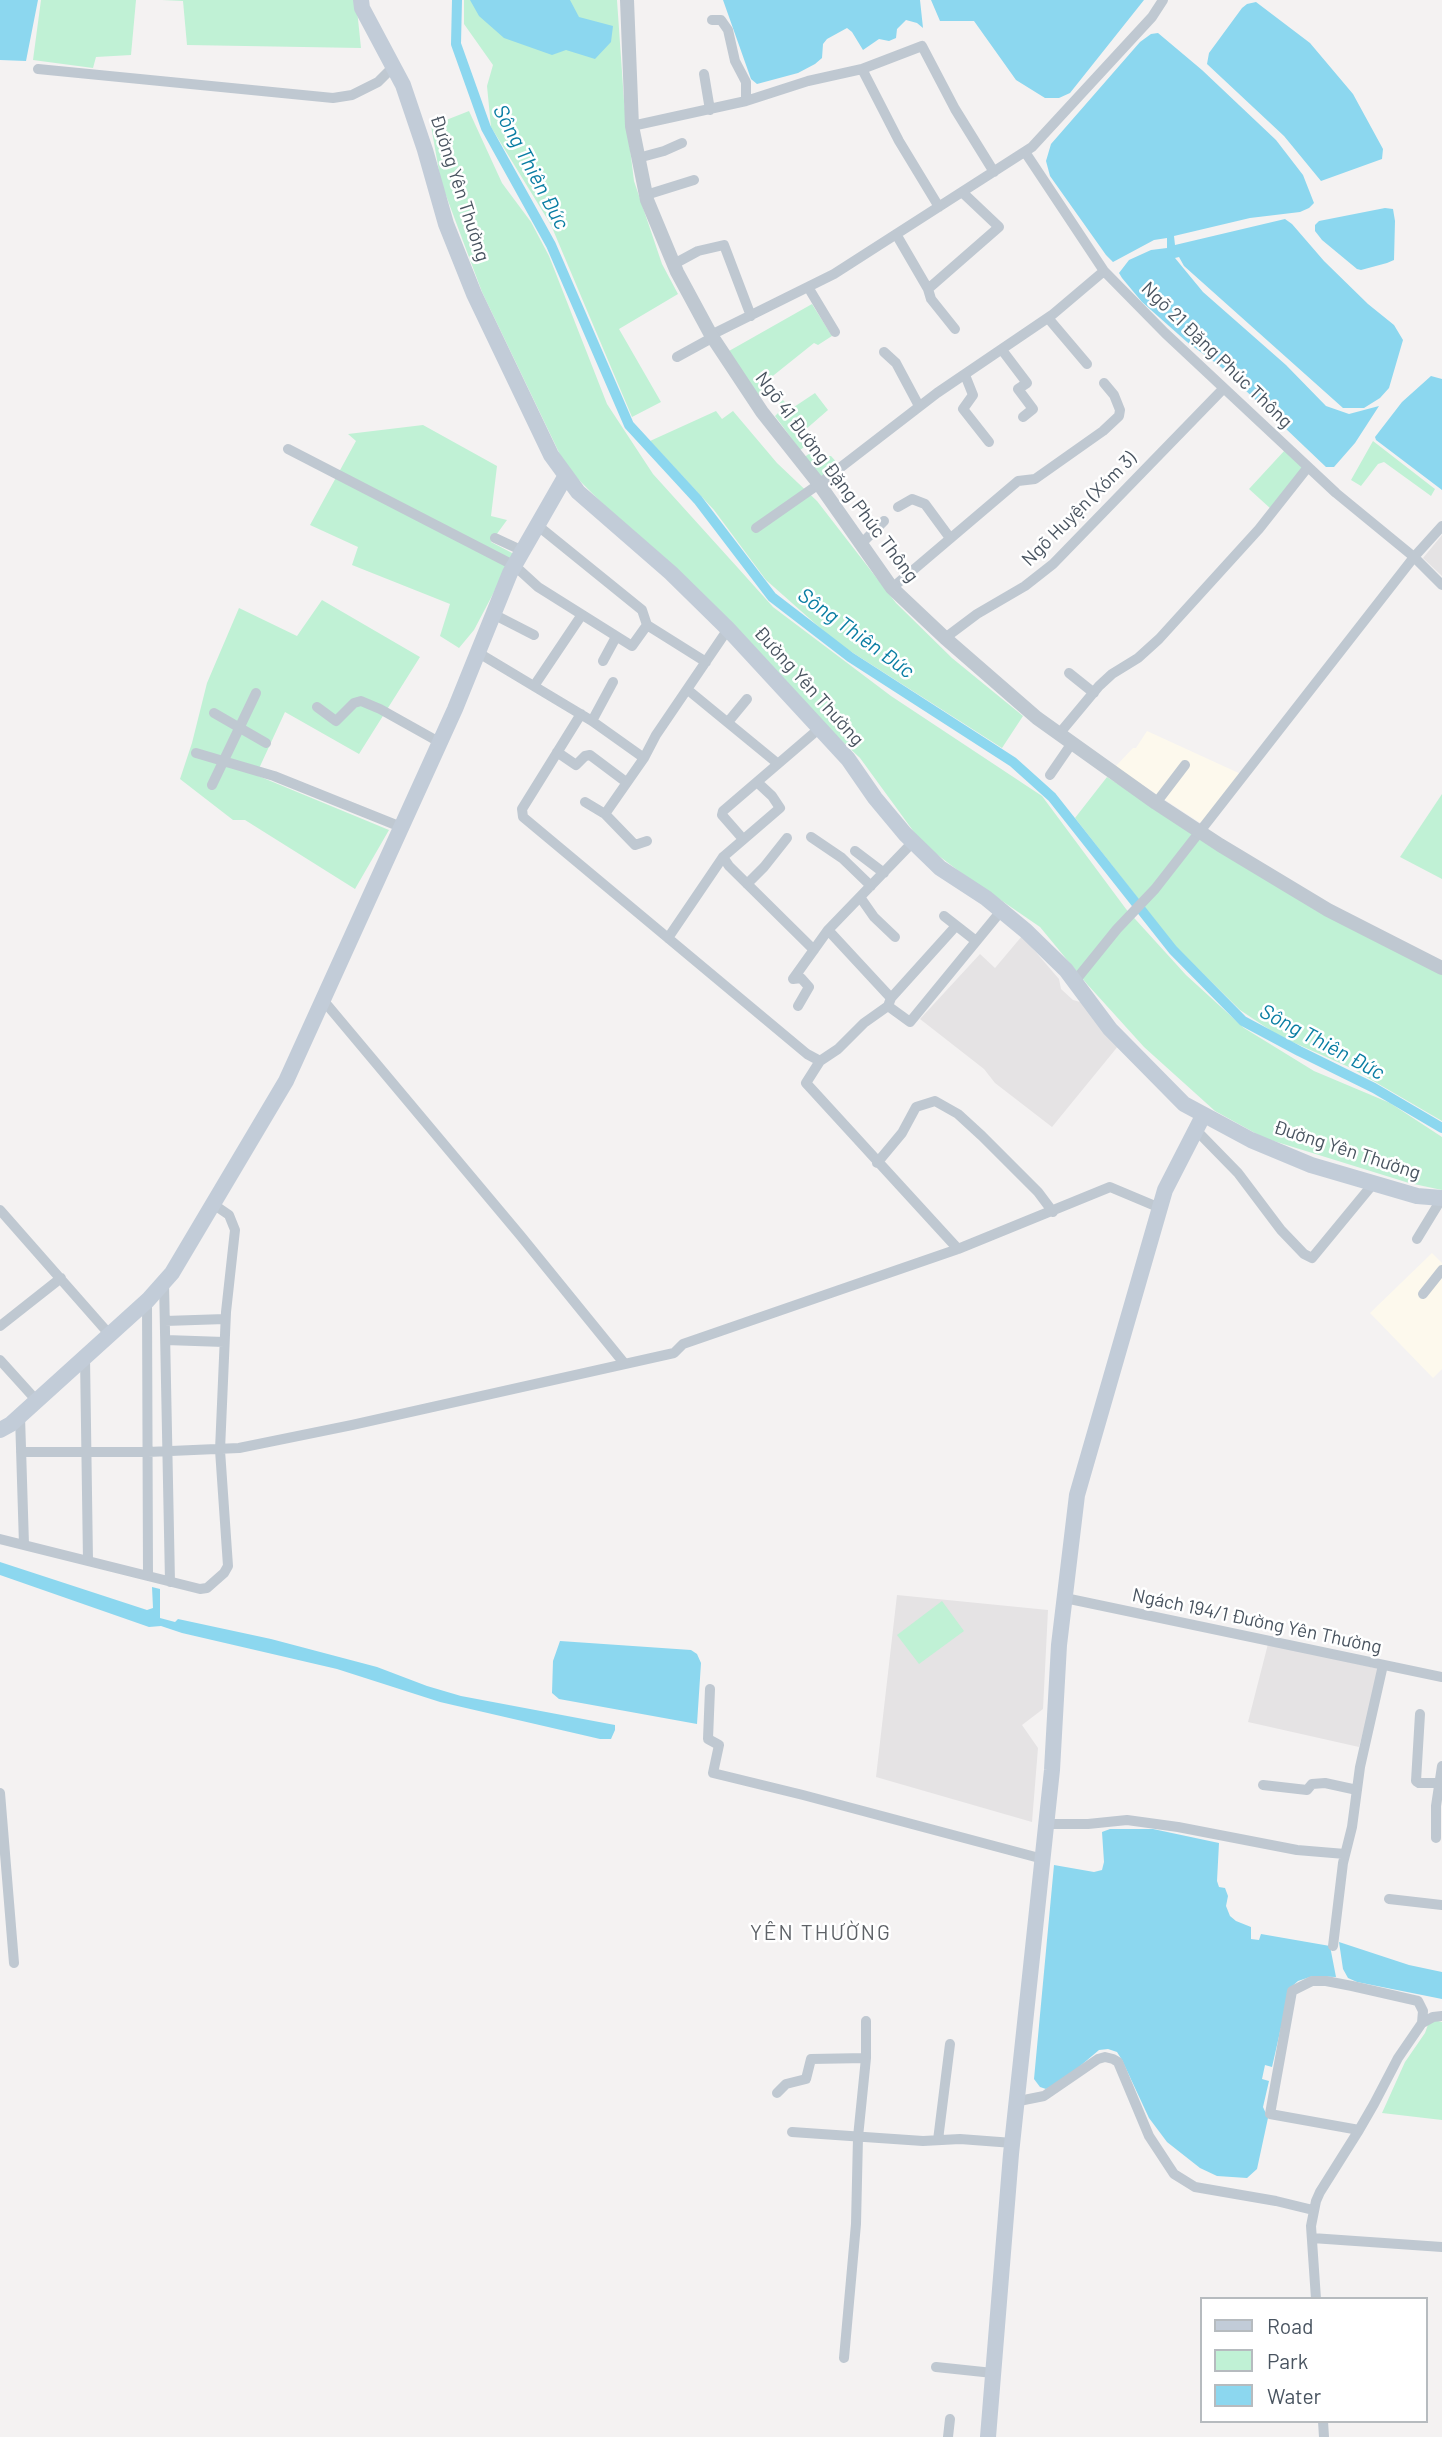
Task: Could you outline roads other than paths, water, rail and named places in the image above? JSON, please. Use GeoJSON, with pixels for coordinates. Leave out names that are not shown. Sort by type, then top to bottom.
{"type":"FeatureCollection","features":[{"type":"Feature","properties":{"kind":"main road","name":"Đường Yên Thường"},"geometry":{"type":"LineString","coordinates":[[361,0],[362,8],[403,85],[446,224],[474,294],[551,455],[578,492],[671,573],[728,629],[821,727],[848,759],[875,798],[913,842],[940,867],[1026,931],[1066,970],[1111,1028],[1200,1123],[1251,1140],[1311,1165],[1417,1196],[1442,1198]]}},
{"type":"Feature","properties":{"kind":"main road"},"geometry":{"type":"LineString","coordinates":[[0,1430],[37,1401],[164,1283],[286,1081],[401,827],[433,740],[455,709],[493,614],[519,559],[565,477]]}},
{"type":"Feature","properties":{"kind":"main road"},"geometry":{"type":"LineString","coordinates":[[988,2437],[1013,2143],[1047,1824],[1059,1645],[1077,1496],[1165,1191],[1200,1123]]}},
{"type":"Feature","properties":{"kind":"street","name":"Ngõ 41 Đường Đặng Phúc Thông"},"geometry":{"type":"LineString","coordinates":[[627,0],[632,127],[646,195],[674,264],[711,335],[762,412],[819,484],[892,587],[1011,696],[1156,803],[1328,910],[1442,968]]}},
{"type":"Feature","properties":{"kind":"street"},"geometry":{"type":"LineString","coordinates":[[677,357],[708,340],[711,335],[834,274],[1032,147],[1153,17],[1163,0]]}},
{"type":"Feature","properties":{"kind":"street"},"geometry":{"type":"LineString","coordinates":[[712,20],[721,20],[728,30],[735,61],[746,82],[746,101]]}},
{"type":"Feature","properties":{"kind":"street"},"geometry":{"type":"LineString","coordinates":[[632,127],[746,101],[808,81],[863,69],[922,46],[955,109],[994,172]]}},
{"type":"Feature","properties":{"kind":"street"},"geometry":{"type":"LineString","coordinates":[[38,69],[333,98],[352,94],[378,82],[393,68]]}},
{"type":"Feature","properties":{"kind":"street"},"geometry":{"type":"LineString","coordinates":[[863,69],[899,141],[939,206]]}},
{"type":"Feature","properties":{"kind":"street"},"geometry":{"type":"LineString","coordinates":[[704,75],[710,110]]}},
{"type":"Feature","properties":{"kind":"street"},"geometry":{"type":"LineString","coordinates":[[638,158],[682,143]]}},
{"type":"Feature","properties":{"kind":"street","name":"Ngõ 21 Đặng Phúc Thông"},"geometry":{"type":"LineString","coordinates":[[1025,152],[1104,271],[1308,467],[1414,557],[1442,585]]}},
{"type":"Feature","properties":{"kind":"street"},"geometry":{"type":"LineString","coordinates":[[646,195],[694,180]]}},
{"type":"Feature","properties":{"kind":"street"},"geometry":{"type":"LineString","coordinates":[[928,289],[999,227],[962,191]]}},
{"type":"Feature","properties":{"kind":"street"},"geometry":{"type":"LineString","coordinates":[[896,234],[931,299],[955,329]]}},
{"type":"Feature","properties":{"kind":"street"},"geometry":{"type":"LineString","coordinates":[[674,264],[698,251],[724,245],[751,316]]}},
{"type":"Feature","properties":{"kind":"street"},"geometry":{"type":"LineString","coordinates":[[756,528],[819,484],[919,406],[1048,318],[1104,271]]}},
{"type":"Feature","properties":{"kind":"street"},"geometry":{"type":"LineString","coordinates":[[808,287],[835,332]]}},
{"type":"Feature","properties":{"kind":"street"},"geometry":{"type":"LineString","coordinates":[[1048,318],[1087,363]]}},
{"type":"Feature","properties":{"kind":"street"},"geometry":{"type":"LineString","coordinates":[[1002,350],[1027,383],[1018,389],[1032,409],[1023,417]]}},
{"type":"Feature","properties":{"kind":"street"},"geometry":{"type":"LineString","coordinates":[[884,352],[896,363],[919,406]]}},
{"type":"Feature","properties":{"kind":"street"},"geometry":{"type":"LineString","coordinates":[[965,375],[974,395],[963,409],[989,442]]}},
{"type":"Feature","properties":{"kind":"street"},"geometry":{"type":"LineString","coordinates":[[892,587],[1018,481],[1035,479],[1103,431],[1118,416],[1120,410],[1114,395],[1104,383]]}},
{"type":"Feature","properties":{"kind":"street","name":"Ngõ Huyện (Xóm 3)"},"geometry":{"type":"LineString","coordinates":[[945,638],[977,614],[1025,586],[1053,564],[1224,388]]}},
{"type":"Feature","properties":{"kind":"street"},"geometry":{"type":"LineString","coordinates":[[288,449],[519,559]]}},
{"type":"Feature","properties":{"kind":"street"},"geometry":{"type":"LineString","coordinates":[[1059,734],[1112,674],[1138,659],[1159,639],[1259,529],[1308,467]]}},
{"type":"Feature","properties":{"kind":"street"},"geometry":{"type":"LineString","coordinates":[[898,507],[912,499],[925,504],[950,538]]}},
{"type":"Feature","properties":{"kind":"street"},"geometry":{"type":"LineString","coordinates":[[861,544],[884,522]]}},
{"type":"Feature","properties":{"kind":"street"},"geometry":{"type":"LineString","coordinates":[[537,525],[642,610],[647,625],[706,663]]}},
{"type":"Feature","properties":{"kind":"street"},"geometry":{"type":"LineString","coordinates":[[1075,981],[1200,832],[1414,557],[1442,526]]}},
{"type":"Feature","properties":{"kind":"street"},"geometry":{"type":"LineString","coordinates":[[495,538],[519,559],[538,587],[616,637],[632,646],[647,625]]}},
{"type":"Feature","properties":{"kind":"street"},"geometry":{"type":"LineString","coordinates":[[493,614],[534,635]]}},
{"type":"Feature","properties":{"kind":"street"},"geometry":{"type":"LineString","coordinates":[[534,686],[581,616]]}},
{"type":"Feature","properties":{"kind":"street"},"geometry":{"type":"LineString","coordinates":[[605,814],[728,629]]}},
{"type":"Feature","properties":{"kind":"street"},"geometry":{"type":"LineString","coordinates":[[603,661],[616,637]]}},
{"type":"Feature","properties":{"kind":"street"},"geometry":{"type":"LineString","coordinates":[[477,652],[581,714],[644,758]]}},
{"type":"Feature","properties":{"kind":"street"},"geometry":{"type":"LineString","coordinates":[[1069,673],[1094,693]]}},
{"type":"Feature","properties":{"kind":"street"},"geometry":{"type":"LineString","coordinates":[[592,721],[613,682]]}},
{"type":"Feature","properties":{"kind":"street"},"geometry":{"type":"LineString","coordinates":[[688,690],[777,763]]}},
{"type":"Feature","properties":{"kind":"street"},"geometry":{"type":"LineString","coordinates":[[212,785],[256,692]]}},
{"type":"Feature","properties":{"kind":"street"},"geometry":{"type":"LineString","coordinates":[[728,722],[747,699]]}},
{"type":"Feature","properties":{"kind":"street"},"geometry":{"type":"LineString","coordinates":[[317,707],[336,721],[354,703],[361,701],[433,740]]}},
{"type":"Feature","properties":{"kind":"street"},"geometry":{"type":"LineString","coordinates":[[214,713],[266,743]]}},
{"type":"Feature","properties":{"kind":"street"},"geometry":{"type":"LineString","coordinates":[[581,714],[523,809],[523,817],[807,1054],[820,1061]]}},
{"type":"Feature","properties":{"kind":"street"},"geometry":{"type":"LineString","coordinates":[[743,839],[722,814],[737,797],[821,727]]}},
{"type":"Feature","properties":{"kind":"street"},"geometry":{"type":"LineString","coordinates":[[1050,775],[1072,743]]}},
{"type":"Feature","properties":{"kind":"street"},"geometry":{"type":"LineString","coordinates":[[557,752],[576,765],[590,755],[626,782]]}},
{"type":"Feature","properties":{"kind":"street"},"geometry":{"type":"LineString","coordinates":[[196,753],[274,776],[401,827]]}},
{"type":"Feature","properties":{"kind":"street"},"geometry":{"type":"LineString","coordinates":[[1156,803],[1185,765]]}},
{"type":"Feature","properties":{"kind":"street"},"geometry":{"type":"LineString","coordinates":[[668,938],[723,858],[780,808],[757,782]]}},
{"type":"Feature","properties":{"kind":"street"},"geometry":{"type":"LineString","coordinates":[[585,802],[605,814],[635,845],[647,841]]}},
{"type":"Feature","properties":{"kind":"street"},"geometry":{"type":"LineString","coordinates":[[811,837],[842,858],[871,886]]}},
{"type":"Feature","properties":{"kind":"street"},"geometry":{"type":"LineString","coordinates":[[747,884],[787,838]]}},
{"type":"Feature","properties":{"kind":"street"},"geometry":{"type":"LineString","coordinates":[[798,1006],[809,987],[801,978],[793,979],[828,930],[913,842]]}},
{"type":"Feature","properties":{"kind":"street"},"geometry":{"type":"LineString","coordinates":[[855,852],[884,873]]}},
{"type":"Feature","properties":{"kind":"street"},"geometry":{"type":"LineString","coordinates":[[723,858],[814,950]]}},
{"type":"Feature","properties":{"kind":"street"},"geometry":{"type":"LineString","coordinates":[[860,897],[874,917],[895,937]]}},
{"type":"Feature","properties":{"kind":"street"},"geometry":{"type":"LineString","coordinates":[[828,930],[910,1022],[1002,911]]}},
{"type":"Feature","properties":{"kind":"street"},"geometry":{"type":"LineString","coordinates":[[944,916],[976,941]]}},
{"type":"Feature","properties":{"kind":"street"},"geometry":{"type":"LineString","coordinates":[[955,927],[890,1002],[838,1049],[820,1061],[806,1083],[958,1249]]}},
{"type":"Feature","properties":{"kind":"street"},"geometry":{"type":"LineString","coordinates":[[323,1000],[624,1363]]}},
{"type":"Feature","properties":{"kind":"street"},"geometry":{"type":"LineString","coordinates":[[877,1163],[902,1133],[916,1107],[935,1101],[958,1114],[982,1136],[1038,1192],[1053,1212]]}},
{"type":"Feature","properties":{"kind":"street"},"geometry":{"type":"LineString","coordinates":[[1200,1123],[1281,1230],[1304,1254],[1312,1258],[1373,1184]]}},
{"type":"Feature","properties":{"kind":"street"},"geometry":{"type":"LineString","coordinates":[[21,1452],[220,1450],[352,1425],[674,1353],[683,1344],[958,1249],[1110,1188],[1160,1208]]}},
{"type":"Feature","properties":{"kind":"street"},"geometry":{"type":"LineString","coordinates":[[1417,1239],[1442,1198]]}},
{"type":"Feature","properties":{"kind":"street"},"geometry":{"type":"LineString","coordinates":[[0,1539],[200,1589],[207,1588],[219,1579],[228,1566],[220,1450],[225,1319],[235,1230],[229,1215],[213,1204]]}},
{"type":"Feature","properties":{"kind":"street"},"geometry":{"type":"LineString","coordinates":[[0,1210],[110,1335]]}},
{"type":"Feature","properties":{"kind":"street"},"geometry":{"type":"LineString","coordinates":[[1423,1294],[1442,1270]]}},
{"type":"Feature","properties":{"kind":"street"},"geometry":{"type":"LineString","coordinates":[[0,1326],[61,1278]]}},
{"type":"Feature","properties":{"kind":"street"},"geometry":{"type":"LineString","coordinates":[[164,1283],[170,1582]]}},
{"type":"Feature","properties":{"kind":"street"},"geometry":{"type":"LineString","coordinates":[[147,1301],[148,1576]]}},
{"type":"Feature","properties":{"kind":"street"},"geometry":{"type":"LineString","coordinates":[[165,1321],[225,1319]]}},
{"type":"Feature","properties":{"kind":"street"},"geometry":{"type":"LineString","coordinates":[[166,1340],[224,1342]]}},
{"type":"Feature","properties":{"kind":"street"},"geometry":{"type":"LineString","coordinates":[[85,1357],[88,1561]]}},
{"type":"Feature","properties":{"kind":"street"},"geometry":{"type":"LineString","coordinates":[[0,1360],[37,1401]]}},
{"type":"Feature","properties":{"kind":"street"},"geometry":{"type":"LineString","coordinates":[[20,1416],[24,1545]]}},
{"type":"Feature","properties":{"kind":"street","name":"Ngách 194/1 Đường Yên Thường"},"geometry":{"type":"LineString","coordinates":[[1065,1598],[1442,1677]]}},
{"type":"Feature","properties":{"kind":"street"},"geometry":{"type":"LineString","coordinates":[[1333,1946],[1345,1854],[1352,1827],[1366,1736],[1383,1665]]}},
{"type":"Feature","properties":{"kind":"street"},"geometry":{"type":"LineString","coordinates":[[710,1689],[708,1739],[719,1745],[713,1773],[1043,1859]]}},
{"type":"Feature","properties":{"kind":"street"},"geometry":{"type":"LineString","coordinates":[[1420,1714],[1416,1780],[1419,1783],[1440,1783]]}},
{"type":"Feature","properties":{"kind":"street"},"geometry":{"type":"LineString","coordinates":[[1436,1838],[1436,1807],[1442,1766]]}},
{"type":"Feature","properties":{"kind":"street"},"geometry":{"type":"LineString","coordinates":[[1263,1785],[1307,1790],[1312,1784],[1325,1783],[1357,1790]]}},
{"type":"Feature","properties":{"kind":"street"},"geometry":{"type":"LineString","coordinates":[[0,1793],[14,1963]]}},
{"type":"Feature","properties":{"kind":"street"},"geometry":{"type":"LineString","coordinates":[[1047,1824],[1127,1820],[1297,1850],[1345,1854]]}},
{"type":"Feature","properties":{"kind":"street"},"geometry":{"type":"LineString","coordinates":[[1389,1899],[1442,1906]]}},
{"type":"Feature","properties":{"kind":"street"},"geometry":{"type":"LineString","coordinates":[[1359,2130],[1269,2114],[1292,1991],[1312,1981],[1325,1981],[1418,2001],[1423,2011],[1422,2023]]}},
{"type":"Feature","properties":{"kind":"street"},"geometry":{"type":"LineString","coordinates":[[1316,2297],[1313,2210],[1320,2192],[1359,2130],[1398,2058],[1422,2023],[1442,2016]]}},
{"type":"Feature","properties":{"kind":"street"},"geometry":{"type":"LineString","coordinates":[[844,2358],[856,2224],[858,2137],[866,2058],[866,2021]]}},
{"type":"Feature","properties":{"kind":"street"},"geometry":{"type":"LineString","coordinates":[[938,2140],[950,2044]]}},
{"type":"Feature","properties":{"kind":"street"},"geometry":{"type":"LineString","coordinates":[[777,2093],[786,2084],[806,2079],[811,2059],[866,2058]]}},
{"type":"Feature","properties":{"kind":"street"},"geometry":{"type":"LineString","coordinates":[[1018,2101],[1044,2096],[1098,2059],[1113,2059],[1118,2062],[1149,2136],[1174,2174],[1195,2186],[1276,2200],[1313,2210]]}},
{"type":"Feature","properties":{"kind":"street"},"geometry":{"type":"LineString","coordinates":[[792,2132],[1013,2143]]}},
{"type":"Feature","properties":{"kind":"street"},"geometry":{"type":"LineString","coordinates":[[1312,2238],[1442,2247]]}},
{"type":"Feature","properties":{"kind":"street"},"geometry":{"type":"LineString","coordinates":[[936,2367],[993,2374]]}},
{"type":"Feature","properties":{"kind":"street"},"geometry":{"type":"LineString","coordinates":[[948,2437],[950,2419]]}},
{"type":"Feature","properties":{"kind":"water"},"geometry":{"type":"Polygon","coordinates":[[[0,0],[38,0],[26,61],[0,60],[0,0]]]}},
{"type":"Feature","properties":{"kind":"water"},"geometry":{"type":"Polygon","coordinates":[[[470,0],[570,0],[579,17],[613,26],[611,42],[595,59],[566,50],[552,55],[504,38],[479,16],[470,0]]]}},
{"type":"Feature","properties":{"kind":"water"},"geometry":{"type":"Polygon","coordinates":[[[723,0],[920,0],[923,28],[906,20],[897,29],[896,38],[889,41],[879,39],[863,50],[847,28],[827,39],[823,44],[822,58],[815,64],[798,73],[757,84],[751,79],[723,0]]]}},
{"type":"Feature","properties":{"kind":"water"},"geometry":{"type":"Polygon","coordinates":[[[931,0],[1144,0],[1070,93],[1059,98],[1045,98],[1016,80],[974,21],[940,21],[931,0]]]}},
{"type":"Feature","properties":{"kind":"water"},"geometry":{"type":"Polygon","coordinates":[[[1256,2],[1310,43],[1353,94],[1383,149],[1382,159],[1321,181],[1284,136],[1207,64],[1209,53],[1242,8],[1256,2]]]}},
{"type":"Feature","properties":{"kind":"water"},"geometry":{"type":"Polygon","coordinates":[[[1158,33],[1202,70],[1276,140],[1303,175],[1314,203],[1300,212],[1250,218],[1174,236],[1175,245],[1285,219],[1368,304],[1394,325],[1403,340],[1389,388],[1380,398],[1364,408],[1343,408],[1184,266],[1179,257],[1175,258],[1203,292],[1286,365],[1326,406],[1349,414],[1379,406],[1355,443],[1334,467],[1326,467],[1221,367],[1187,342],[1142,302],[1122,278],[1119,273],[1129,260],[1151,250],[1167,248],[1167,238],[1154,240],[1113,262],[1050,176],[1046,161],[1051,144],[1140,42],[1151,34],[1158,33]]]}},
{"type":"Feature","properties":{"kind":"water"},"geometry":{"type":"Polygon","coordinates":[[[1385,208],[1393,209],[1395,221],[1394,260],[1387,263],[1357,269],[1315,231],[1315,225],[1319,221],[1385,208]]]}},
{"type":"Feature","properties":{"kind":"water"},"geometry":{"type":"Polygon","coordinates":[[[1431,376],[1442,379],[1442,490],[1375,437],[1402,402],[1431,376]]]}},
{"type":"Feature","properties":{"kind":"water"},"geometry":{"type":"Polygon","coordinates":[[[0,1562],[147,1610],[153,1608],[152,1587],[160,1589],[160,1618],[175,1622],[178,1619],[271,1639],[377,1667],[461,1696],[615,1725],[615,1730],[611,1739],[600,1739],[440,1702],[337,1669],[161,1626],[149,1627],[0,1575],[0,1562]]]}},
{"type":"Feature","properties":{"kind":"water"},"geometry":{"type":"Polygon","coordinates":[[[560,1641],[691,1650],[697,1654],[701,1663],[697,1724],[559,1699],[552,1693],[553,1661],[560,1641]]]}},
{"type":"Feature","properties":{"kind":"water"},"geometry":{"type":"Polygon","coordinates":[[[1110,1829],[1153,1829],[1219,1843],[1219,1887],[1225,1888],[1228,1896],[1226,1906],[1230,1916],[1251,1927],[1251,1939],[1259,1940],[1261,1934],[1330,1946],[1336,1977],[1313,1976],[1298,1981],[1290,1988],[1272,2067],[1265,2065],[1262,2079],[1269,2081],[1263,2107],[1268,2118],[1257,2169],[1247,2178],[1217,2176],[1200,2168],[1167,2142],[1149,2118],[1117,2052],[1099,2050],[1066,2078],[1046,2089],[1040,2087],[1034,2079],[1054,1865],[1094,1872],[1102,1870],[1102,1832],[1110,1829]]]}},
{"type":"Feature","properties":{"kind":"water"},"geometry":{"type":"Polygon","coordinates":[[[1339,1942],[1409,1965],[1442,1972],[1442,1999],[1348,1978],[1343,1969],[1339,1942]]]}},
{"type":"Feature","properties":{"kind":"waterway","name":"Sông Thiên Đức"},"geometry":{"type":"LineString","coordinates":[[457,0],[456,44],[486,128],[551,245],[629,425],[698,500],[772,597],[850,657],[1013,762],[1052,797],[1173,950],[1243,1021],[1374,1088],[1442,1128]]}},
{"type":"Feature","properties":{"kind":"district","name":"YÊN THƯỜNG"},"geometry":{"type":"Point","coordinates":[821,1933]}}]}
